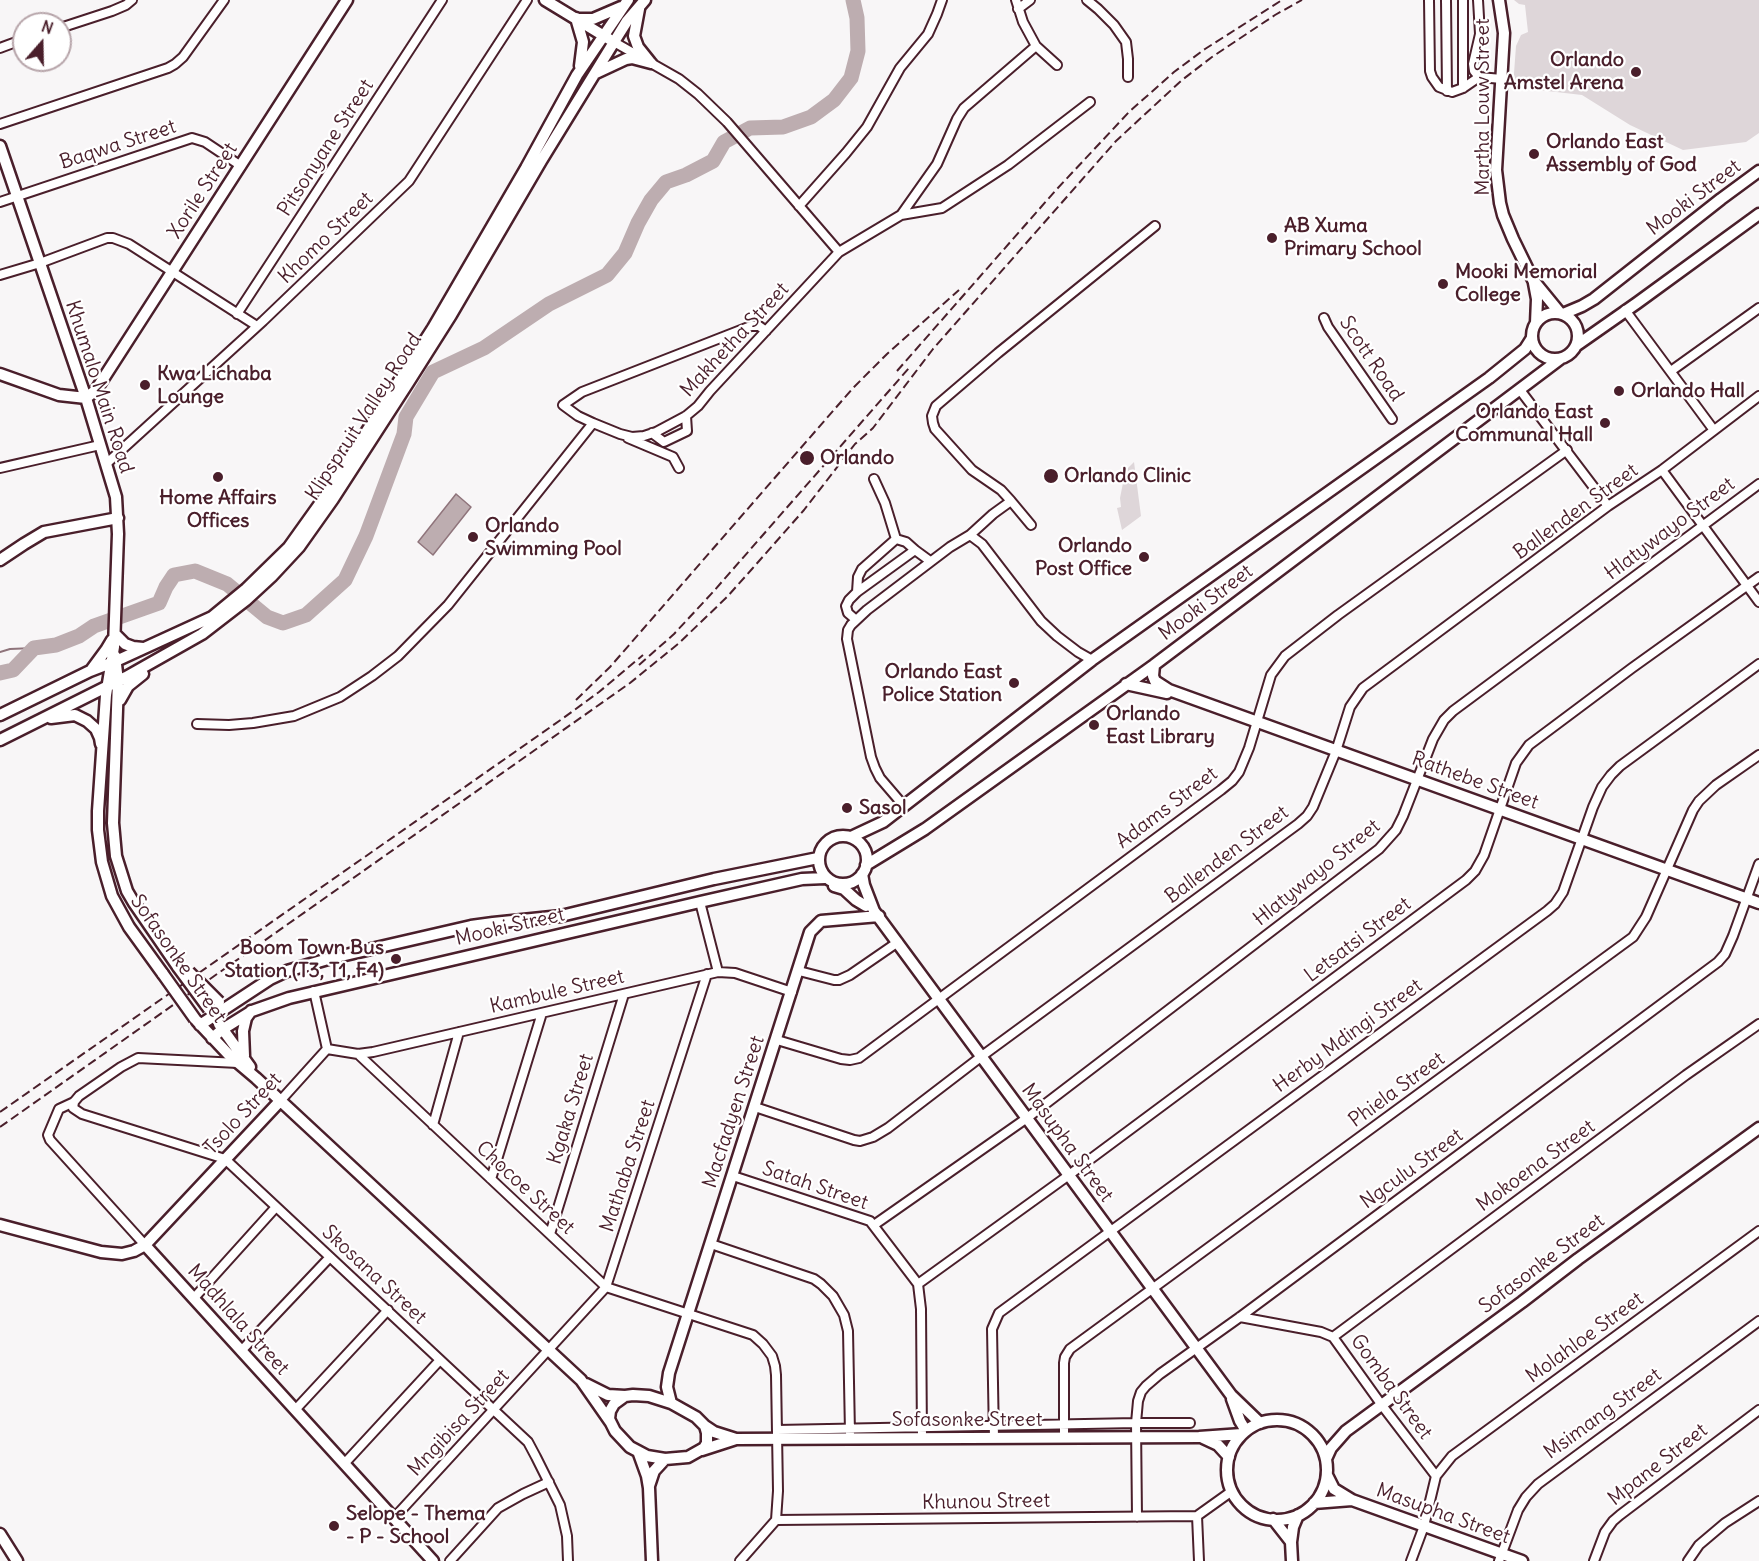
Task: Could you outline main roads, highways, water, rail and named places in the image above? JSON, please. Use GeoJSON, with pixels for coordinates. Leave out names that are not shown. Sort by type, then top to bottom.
{"type":"FeatureCollection","features":[{"type":"Feature","properties":{"kind":"main road","name":"Xorile Street"},"geometry":{"type":"LineString","coordinates":[[86,398],[96,390],[347,0]]}},
{"type":"Feature","properties":{"kind":"main road"},"geometry":{"type":"LineString","coordinates":[[545,0],[614,42]]}},
{"type":"Feature","properties":{"kind":"main road","name":"Martha Louw Street"},"geometry":{"type":"LineString","coordinates":[[1499,0],[1504,33],[1496,170],[1497,191],[1503,215],[1533,280],[1537,300],[1536,323]]}},
{"type":"Feature","properties":{"kind":"main road"},"geometry":{"type":"LineString","coordinates":[[577,19],[593,19],[626,2]]}},
{"type":"Feature","properties":{"kind":"main road","name":"Klipspruit Valley Road"},"geometry":{"type":"LineString","coordinates":[[270,573],[324,498],[434,328],[578,75],[626,2]]}},
{"type":"Feature","properties":{"kind":"main road"},"geometry":{"type":"LineString","coordinates":[[596,73],[626,59],[632,58],[651,63],[638,47],[634,36],[642,3]]}},
{"type":"Feature","properties":{"kind":"main road","name":"Klipspruit Valley Road"},"geometry":{"type":"LineString","coordinates":[[0,740],[118,681],[202,634],[299,547],[358,461],[451,315],[541,161],[614,42],[642,3]]}},
{"type":"Feature","properties":{"kind":"main road"},"geometry":{"type":"LineString","coordinates":[[577,19],[584,42],[578,75]]}},
{"type":"Feature","properties":{"kind":"main road","name":"Khumalo Main Road"},"geometry":{"type":"LineString","coordinates":[[0,146],[86,398],[116,497],[118,518],[113,662]]}},
{"type":"Feature","properties":{"kind":"main road","name":"Mooki Street"},"geometry":{"type":"LineString","coordinates":[[1562,314],[1594,299],[1759,171]]}},
{"type":"Feature","properties":{"kind":"main road"},"geometry":{"type":"LineString","coordinates":[[1577,345],[1579,338],[1576,326],[1569,317],[1562,314],[1546,315],[1536,323],[1532,338],[1539,353],[1549,358],[1560,359],[1567,356],[1577,345],[1759,214]]}},
{"type":"Feature","properties":{"kind":"main road","name":"Martha Louw Street"},"geometry":{"type":"LineString","coordinates":[[1533,280],[1562,314]]}},
{"type":"Feature","properties":{"kind":"main road","name":"Mooki Street"},"geometry":{"type":"LineString","coordinates":[[851,837],[883,822],[1092,660],[1489,378],[1525,349],[1532,338]]}},
{"type":"Feature","properties":{"kind":"main road","name":"Mooki Street"},"geometry":{"type":"LineString","coordinates":[[864,869],[925,829],[1154,665],[1560,359]]}},
{"type":"Feature","properties":{"kind":"main road"},"geometry":{"type":"LineString","coordinates":[[0,374],[58,395],[86,398]]}},
{"type":"Feature","properties":{"kind":"main road"},"geometry":{"type":"LineString","coordinates":[[0,560],[44,532],[118,518]]}},
{"type":"Feature","properties":{"kind":"main road","name":"Klipspruit Valley Road"},"geometry":{"type":"LineString","coordinates":[[0,715],[90,671],[229,609]]}},
{"type":"Feature","properties":{"kind":"main road"},"geometry":{"type":"LineString","coordinates":[[90,671],[115,634],[125,644],[143,648]]}},
{"type":"Feature","properties":{"kind":"main road"},"geometry":{"type":"LineString","coordinates":[[117,706],[125,689],[135,680],[187,648],[202,634]]}},
{"type":"Feature","properties":{"kind":"main road","name":"Sofasonke Street"},"geometry":{"type":"LineString","coordinates":[[113,662],[118,681],[113,823],[116,856],[127,891],[212,1012],[242,1061],[256,1078],[581,1380],[603,1393],[618,1396],[644,1395],[671,1402],[714,1432],[736,1439]]}},
{"type":"Feature","properties":{"kind":"main road","name":"Sofasonke Street"},"geometry":{"type":"LineString","coordinates":[[113,662],[107,686],[98,830],[106,877],[121,913],[198,1022],[212,1038],[242,1061]]}},
{"type":"Feature","properties":{"kind":"main road","name":"Rathebe Street"},"geometry":{"type":"LineString","coordinates":[[1154,665],[1155,681],[1164,688],[1179,694],[1759,903]]}},
{"type":"Feature","properties":{"kind":"main road","name":"Rathebe Street"},"geometry":{"type":"LineString","coordinates":[[1126,684],[1179,694]]}},
{"type":"Feature","properties":{"kind":"main road"},"geometry":{"type":"LineString","coordinates":[[25,728],[53,718],[75,715],[92,724],[96,729],[100,738],[102,756]]}},
{"type":"Feature","properties":{"kind":"main road"},"geometry":{"type":"LineString","coordinates":[[851,837],[863,846],[867,857],[864,869],[857,880],[846,883],[820,878],[820,853],[831,838],[851,837]]}},
{"type":"Feature","properties":{"kind":"main road","name":"Mooki Street"},"geometry":{"type":"LineString","coordinates":[[198,1022],[223,1004],[270,979],[287,971],[328,959],[471,926],[561,916],[820,853]]}},
{"type":"Feature","properties":{"kind":"main road","name":"Masupha Street"},"geometry":{"type":"LineString","coordinates":[[864,869],[864,885],[873,911]]}},
{"type":"Feature","properties":{"kind":"main road"},"geometry":{"type":"LineString","coordinates":[[820,878],[844,889],[873,911]]}},
{"type":"Feature","properties":{"kind":"main road","name":"Mooki Street"},"geometry":{"type":"LineString","coordinates":[[212,1038],[252,1011],[275,1002],[700,902],[802,879],[820,878]]}},
{"type":"Feature","properties":{"kind":"main road","name":"Masupha Street"},"geometry":{"type":"LineString","coordinates":[[846,883],[873,911],[897,942],[1231,1395],[1260,1423]]}},
{"type":"Feature","properties":{"kind":"main road","name":"Macfadyen Street"},"geometry":{"type":"LineString","coordinates":[[671,1402],[667,1387],[669,1373],[810,932],[821,921],[873,911]]}},
{"type":"Feature","properties":{"kind":"main road"},"geometry":{"type":"LineString","coordinates":[[181,967],[223,1004]]}},
{"type":"Feature","properties":{"kind":"main road"},"geometry":{"type":"LineString","coordinates":[[242,1061],[243,1031],[246,1018],[252,1011]]}},
{"type":"Feature","properties":{"kind":"main road","name":"Tsolo Street"},"geometry":{"type":"LineString","coordinates":[[145,1245],[280,1100]]}},
{"type":"Feature","properties":{"kind":"main road","name":"Sofasonke Street"},"geometry":{"type":"LineString","coordinates":[[1326,1459],[1331,1448],[1346,1431],[1381,1404],[1759,1128]]}},
{"type":"Feature","properties":{"kind":"main road"},"geometry":{"type":"LineString","coordinates":[[0,1225],[113,1254],[127,1253],[145,1245]]}},
{"type":"Feature","properties":{"kind":"main road","name":"Madhlala Street"},"geometry":{"type":"LineString","coordinates":[[145,1245],[433,1561]]}},
{"type":"Feature","properties":{"kind":"main road","name":"Macfadyen Street"},"geometry":{"type":"LineString","coordinates":[[644,1395],[658,1390],[669,1373]]}},
{"type":"Feature","properties":{"kind":"main road","name":"Sofasonke Street"},"geometry":{"type":"LineString","coordinates":[[581,1380],[619,1436],[647,1456],[665,1459],[688,1457],[736,1439],[778,1434],[850,1433],[922,1438],[1199,1437],[1244,1432],[1260,1423],[1276,1420],[1292,1422],[1306,1430],[1318,1441],[1326,1459],[1327,1474],[1314,1503],[1298,1515],[1286,1519],[1260,1517],[1248,1511],[1232,1491],[1228,1479],[1229,1457]]}},
{"type":"Feature","properties":{"kind":"main road","name":"Masupha Street"},"geometry":{"type":"LineString","coordinates":[[1231,1395],[1244,1432]]}},
{"type":"Feature","properties":{"kind":"main road"},"geometry":{"type":"LineString","coordinates":[[611,1424],[610,1411],[619,1398],[625,1396]]}},
{"type":"Feature","properties":{"kind":"main road"},"geometry":{"type":"LineString","coordinates":[[700,1451],[708,1438],[705,1426]]}},
{"type":"Feature","properties":{"kind":"main road","name":"Sofasonke Street"},"geometry":{"type":"LineString","coordinates":[[1318,1441],[1346,1431]]}},
{"type":"Feature","properties":{"kind":"main road"},"geometry":{"type":"LineString","coordinates":[[1199,1437],[1218,1446],[1229,1457],[1234,1443],[1244,1432]]}},
{"type":"Feature","properties":{"kind":"main road"},"geometry":{"type":"LineString","coordinates":[[638,1451],[649,1488],[652,1561]]}},
{"type":"Feature","properties":{"kind":"main road"},"geometry":{"type":"LineString","coordinates":[[649,1488],[654,1472],[665,1459]]}},
{"type":"Feature","properties":{"kind":"main road","name":"Masupha Street"},"geometry":{"type":"LineString","coordinates":[[1327,1474],[1334,1490],[1352,1500],[1501,1557],[1522,1561]]}},
{"type":"Feature","properties":{"kind":"main road","name":"Masupha Street"},"geometry":{"type":"LineString","coordinates":[[1314,1503],[1352,1500]]}},
{"type":"Feature","properties":{"kind":"main road"},"geometry":{"type":"LineString","coordinates":[[1292,1561],[1291,1542],[1298,1515]]}},
{"type":"Feature","properties":{"kind":"main road"},"geometry":{"type":"LineString","coordinates":[[1273,1519],[1291,1542]]}},
{"type":"Feature","properties":{"kind":"main road"},"geometry":{"type":"LineString","coordinates":[[0,1534],[17,1561]]}},
{"type":"Feature","properties":{"kind":"waterway"},"geometry":{"type":"LineString","coordinates":[[0,673],[13,670],[34,648],[56,645],[79,636],[94,626],[159,603],[174,575],[195,571],[227,584],[267,617],[283,623],[306,615],[345,580],[366,536],[404,434],[406,417],[433,372],[484,348],[549,304],[607,275],[625,253],[651,200],[666,182],[713,161],[724,142],[750,128],[783,127],[811,117],[834,100],[851,78],[858,51],[857,18],[853,0]]}},
{"type":"Feature","properties":{"kind":"waterway"},"geometry":{"type":"LineString","coordinates":[[0,652],[10,649],[34,648]]}},
{"type":"Feature","properties":{"kind":"railway"},"geometry":{"type":"LineString","coordinates":[[897,371],[1056,190],[1129,112],[1174,72],[1205,49],[1282,0]]}},
{"type":"Feature","properties":{"kind":"railway"},"geometry":{"type":"LineString","coordinates":[[0,1127],[630,683],[678,644],[727,597],[804,510],[855,444],[873,428],[933,349],[1116,141],[1182,80],[1212,57],[1302,0]]}},
{"type":"Feature","properties":{"kind":"railway"},"geometry":{"type":"LineString","coordinates":[[576,700],[610,667],[853,388],[887,354],[959,290]]}},
{"type":"Feature","properties":{"kind":"railway"},"geometry":{"type":"LineString","coordinates":[[639,665],[674,634],[713,592],[909,368]]}},
{"type":"Feature","properties":{"kind":"railway"},"geometry":{"type":"LineString","coordinates":[[0,1112],[562,719],[643,655]]}},
{"type":"Feature","properties":{"kind":"place","name":"Orlando Amstel Arena"},"geometry":{"type":"Point","coordinates":[1636,72]}},
{"type":"Feature","properties":{"kind":"place","name":"Orlando East Assembly of God"},"geometry":{"type":"Point","coordinates":[1534,154]}},
{"type":"Feature","properties":{"kind":"place","name":"AB Xuma Primary School"},"geometry":{"type":"Point","coordinates":[1272,238]}},
{"type":"Feature","properties":{"kind":"place","name":"Mooki Memorial College"},"geometry":{"type":"Point","coordinates":[1443,284]}},
{"type":"Feature","properties":{"kind":"place","name":"Kwa Lichaba Lounge"},"geometry":{"type":"Point","coordinates":[145,385]}},
{"type":"Feature","properties":{"kind":"place","name":"Orlando Hall"},"geometry":{"type":"Point","coordinates":[1619,391]}},
{"type":"Feature","properties":{"kind":"place","name":"Orlando East Communal Hall"},"geometry":{"type":"Point","coordinates":[1605,423]}},
{"type":"Feature","properties":{"kind":"place","name":"Orlando"},"geometry":{"type":"Point","coordinates":[807,458]}},
{"type":"Feature","properties":{"kind":"place","name":"Orlando Clinic"},"geometry":{"type":"Point","coordinates":[1051,476]}},
{"type":"Feature","properties":{"kind":"place","name":"Home Affairs Offices"},"geometry":{"type":"Point","coordinates":[218,477]}},
{"type":"Feature","properties":{"kind":"place","name":"Orlando Swimming Pool"},"geometry":{"type":"Point","coordinates":[473,537]}},
{"type":"Feature","properties":{"kind":"place","name":"Orlando Post Office"},"geometry":{"type":"Point","coordinates":[1144,557]}},
{"type":"Feature","properties":{"kind":"place","name":"Orlando East Police Station"},"geometry":{"type":"Point","coordinates":[1014,683]}},
{"type":"Feature","properties":{"kind":"place","name":"Orlando East Library"},"geometry":{"type":"Point","coordinates":[1094,725]}},
{"type":"Feature","properties":{"kind":"place","name":"Sasol"},"geometry":{"type":"Point","coordinates":[847,808]}},
{"type":"Feature","properties":{"kind":"place","name":"Boom Town Bus Station (T3, T1, F4)"},"geometry":{"type":"Point","coordinates":[396,959]}},
{"type":"Feature","properties":{"kind":"place","name":"Selope - Thema - P - School"},"geometry":{"type":"Point","coordinates":[334,1526]}}]}
